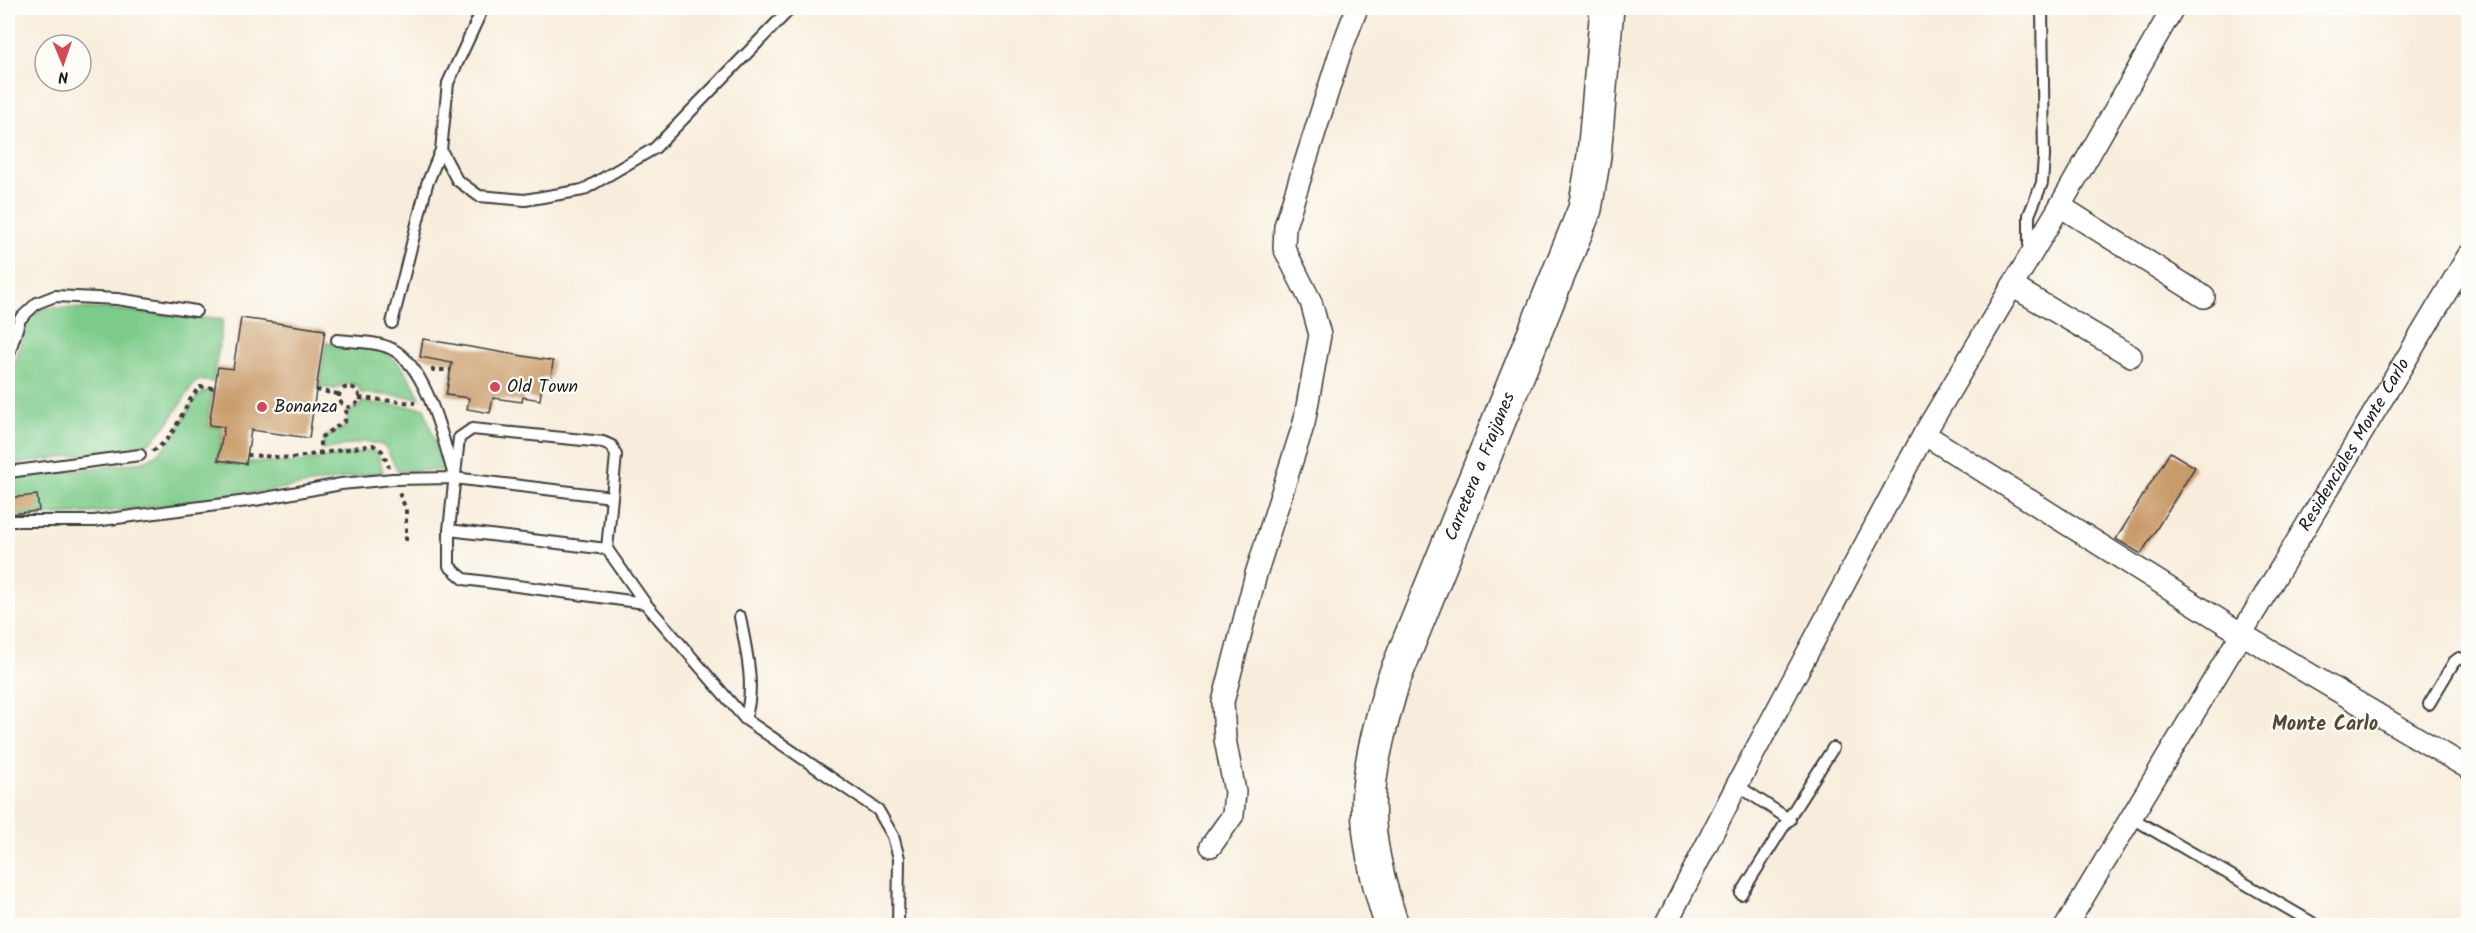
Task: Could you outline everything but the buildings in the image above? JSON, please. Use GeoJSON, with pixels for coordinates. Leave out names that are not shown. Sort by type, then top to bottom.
{"type":"FeatureCollection","features":[{"type":"Feature","properties":{"kind":"main road","name":"Carretera a Fraijanes"},"geometry":{"type":"LineString","coordinates":[[1392,926],[1383,897],[1371,836],[1369,802],[1373,759],[1383,713],[1393,681],[1585,209],[1594,156],[1607,8]]}},
{"type":"Feature","properties":{"kind":"street"},"geometry":{"type":"LineString","coordinates":[[1211,846],[1233,814],[1235,792],[1225,739],[1223,702],[1256,574],[1304,423],[1320,335],[1311,302],[1284,248],[1285,226],[1356,8]]}},
{"type":"Feature","properties":{"kind":"street"},"geometry":{"type":"LineString","coordinates":[[1665,926],[1737,785],[1924,434],[2060,206],[2173,8]]}},
{"type":"Feature","properties":{"kind":"street"},"geometry":{"type":"LineString","coordinates":[[2060,206],[2204,297]]}},
{"type":"Feature","properties":{"kind":"street","name":"Residenciales Monte Carlo"},"geometry":{"type":"LineString","coordinates":[[2066,926],[2469,256]]}},
{"type":"Feature","properties":{"kind":"street"},"geometry":{"type":"LineString","coordinates":[[2012,286],[2131,356]]}},
{"type":"Feature","properties":{"kind":"street"},"geometry":{"type":"LineString","coordinates":[[1924,434],[2242,634],[2469,768]]}},
{"type":"Feature","properties":{"kind":"lane"},"geometry":{"type":"LineString","coordinates":[[392,323],[427,184],[441,150],[448,83],[483,8]]}},
{"type":"Feature","properties":{"kind":"lane"},"geometry":{"type":"LineString","coordinates":[[441,150],[457,180],[479,196],[525,200],[583,190],[655,148],[791,8]]}},
{"type":"Feature","properties":{"kind":"lane"},"geometry":{"type":"LineString","coordinates":[[2029,258],[2029,215],[2042,183],[2044,157],[2042,8]]}},
{"type":"Feature","properties":{"kind":"lane"},"geometry":{"type":"LineString","coordinates":[[8,357],[20,319],[37,303],[55,296],[117,299],[196,311]]}},
{"type":"Feature","properties":{"kind":"lane"},"geometry":{"type":"LineString","coordinates":[[337,340],[390,348],[402,356],[416,374],[431,405],[454,478]]}},
{"type":"Feature","properties":{"kind":"lane"},"geometry":{"type":"LineString","coordinates":[[645,603],[464,579],[449,566],[449,530],[459,438],[471,429],[603,442],[612,446],[616,455],[607,549],[645,603],[745,719],[878,810],[892,836],[899,858],[898,926]]}},
{"type":"Feature","properties":{"kind":"lane"},"geometry":{"type":"LineString","coordinates":[[8,472],[140,455]]}},
{"type":"Feature","properties":{"kind":"lane"},"geometry":{"type":"LineString","coordinates":[[8,521],[94,521],[393,478],[454,478],[612,497]]}},
{"type":"Feature","properties":{"kind":"lane"},"geometry":{"type":"LineString","coordinates":[[449,530],[607,549]]}},
{"type":"Feature","properties":{"kind":"lane"},"geometry":{"type":"LineString","coordinates":[[740,617],[749,674],[749,707],[745,719]]}},
{"type":"Feature","properties":{"kind":"lane"},"geometry":{"type":"LineString","coordinates":[[2429,704],[2454,662],[2459,658],[2469,661]]}},
{"type":"Feature","properties":{"kind":"lane"},"geometry":{"type":"LineString","coordinates":[[1741,894],[1790,820],[1833,748]]}},
{"type":"Feature","properties":{"kind":"lane"},"geometry":{"type":"LineString","coordinates":[[1737,785],[1790,820]]}},
{"type":"Feature","properties":{"kind":"lane"},"geometry":{"type":"LineString","coordinates":[[2132,818],[2318,926]]}},
{"type":"Feature","properties":{"kind":"path"},"geometry":{"type":"LineString","coordinates":[[8,286],[8,305]]}},
{"type":"Feature","properties":{"kind":"path"},"geometry":{"type":"LineString","coordinates":[[349,386],[356,389],[359,398],[354,406],[347,407],[339,401],[338,394],[342,388],[349,386]]}},
{"type":"Feature","properties":{"kind":"path"},"geometry":{"type":"LineString","coordinates":[[140,455],[155,450],[174,431],[194,393],[200,387],[215,388]]}},
{"type":"Feature","properties":{"kind":"path"},"geometry":{"type":"LineString","coordinates":[[316,390],[338,394]]}},
{"type":"Feature","properties":{"kind":"path"},"geometry":{"type":"LineString","coordinates":[[359,398],[431,405]]}},
{"type":"Feature","properties":{"kind":"path"},"geometry":{"type":"LineString","coordinates":[[320,455],[321,438],[345,421],[347,407]]}},
{"type":"Feature","properties":{"kind":"path"},"geometry":{"type":"LineString","coordinates":[[247,455],[291,458],[373,445],[382,451],[406,509],[406,545]]}},
{"type":"Feature","properties":{"kind":"green space"},"geometry":{"type":"Polygon","coordinates":[[[44,308],[109,309],[223,320],[213,382],[199,380],[194,383],[166,425],[144,446],[8,465],[8,390],[27,318],[44,308]]]}},
{"type":"Feature","properties":{"kind":"green space"},"geometry":{"type":"Polygon","coordinates":[[[326,342],[384,353],[402,367],[420,398],[361,393],[358,386],[349,383],[336,389],[319,387],[326,342]]]}},
{"type":"Feature","properties":{"kind":"green space"},"geometry":{"type":"Polygon","coordinates":[[[207,391],[212,391],[207,426],[222,428],[218,462],[247,466],[248,462],[291,463],[372,450],[378,455],[383,472],[196,502],[102,512],[8,516],[8,479],[141,462],[166,446],[192,404],[207,391]]]}},
{"type":"Feature","properties":{"kind":"green space"},"geometry":{"type":"Polygon","coordinates":[[[362,402],[424,408],[444,470],[398,471],[385,446],[366,441],[323,450],[324,438],[345,427],[350,411],[360,406],[362,402]]]}},
{"type":"Feature","properties":{"kind":"place","name":"Old Town"},"geometry":{"type":"Point","coordinates":[495,387]}},
{"type":"Feature","properties":{"kind":"place","name":"Bonanza"},"geometry":{"type":"Point","coordinates":[262,407]}},
{"type":"Feature","properties":{"kind":"district","name":"Monte Carlo"},"geometry":{"type":"Point","coordinates":[2325,725]}}]}
